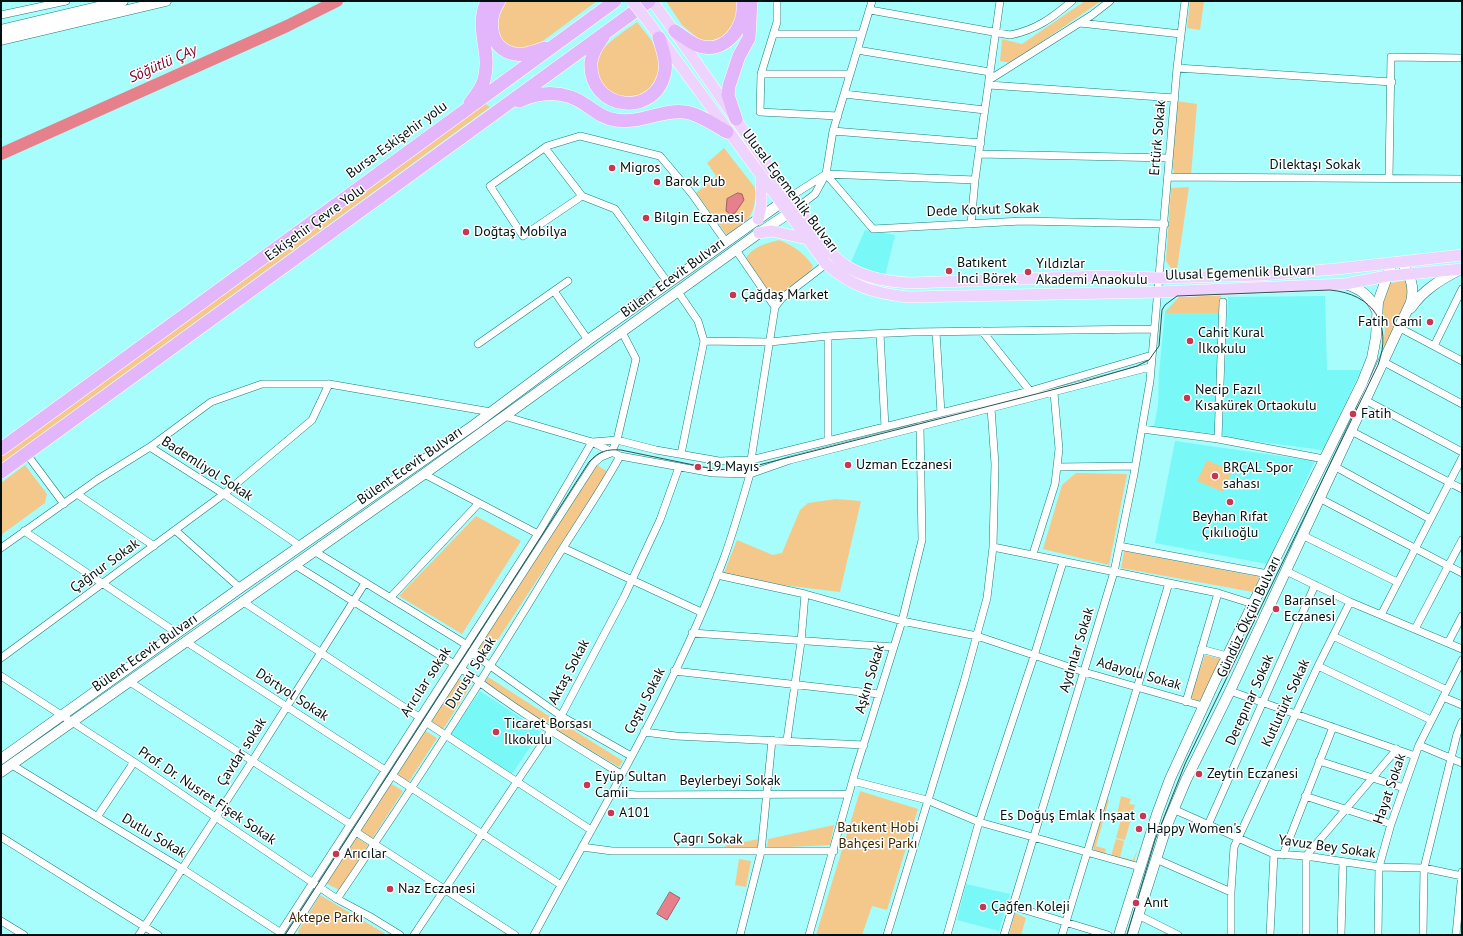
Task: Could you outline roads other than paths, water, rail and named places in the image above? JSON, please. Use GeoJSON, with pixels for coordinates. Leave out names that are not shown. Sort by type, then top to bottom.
{"type":"FeatureCollection","features":[{"type":"Feature","properties":{"kind":"highway"},"geometry":{"type":"LineString","coordinates":[[467,108],[484,81],[486,50],[482,26],[482,13],[488,1]]}},
{"type":"Feature","properties":{"kind":"highway"},"geometry":{"type":"LineString","coordinates":[[499,1],[494,9],[491,22],[493,36],[496,42],[507,51],[522,54],[544,49],[560,42]]}},
{"type":"Feature","properties":{"kind":"highway","name":"Bursa-Eskişehir yolu"},"geometry":{"type":"LineString","coordinates":[[1,449],[615,1]]}},
{"type":"Feature","properties":{"kind":"highway","name":"Eskişehir Çevre Yolu"},"geometry":{"type":"LineString","coordinates":[[1,472],[649,1]]}},
{"type":"Feature","properties":{"kind":"highway"},"geometry":{"type":"LineString","coordinates":[[675,31],[699,46],[710,47],[723,43],[735,35],[738,29],[744,13],[742,1]]}},
{"type":"Feature","properties":{"kind":"highway"},"geometry":{"type":"LineString","coordinates":[[736,119],[728,95],[729,86],[739,56],[749,38],[751,1]]}},
{"type":"Feature","properties":{"kind":"highway"},"geometry":{"type":"LineString","coordinates":[[604,34],[591,61],[592,75],[599,90],[612,101],[623,104],[636,102],[650,97],[660,87],[665,70],[659,38]]}},
{"type":"Feature","properties":{"kind":"highway"},"geometry":{"type":"LineString","coordinates":[[500,109],[532,95],[561,94],[584,103],[596,112],[614,120],[633,121],[670,112],[686,112],[727,132]]}},
{"type":"Feature","properties":{"kind":"main road"},"geometry":{"type":"LineString","coordinates":[[1,30],[123,1]]}},
{"type":"Feature","properties":{"kind":"main road"},"geometry":{"type":"LineString","coordinates":[[1,40],[166,1]]}},
{"type":"Feature","properties":{"kind":"main road","name":"Ulusal Egemenlik Bulvarı"},"geometry":{"type":"LineString","coordinates":[[632,1],[761,177],[785,200],[798,207],[830,252],[849,268],[871,278],[891,282],[1100,276],[1160,278],[1261,275],[1397,263],[1462,255]]}},
{"type":"Feature","properties":{"kind":"main road","name":"Ulusal Egemenlik Bulvarı"},"geometry":{"type":"LineString","coordinates":[[656,6],[736,119],[785,200],[788,213],[807,239],[826,264],[841,276],[868,291],[908,297],[1158,292],[1345,284],[1386,276],[1462,269]]}},
{"type":"Feature","properties":{"kind":"main road"},"geometry":{"type":"LineString","coordinates":[[758,219],[761,206],[761,177]]}},
{"type":"Feature","properties":{"kind":"main road","name":"Bülent Ecevit Bulvarı"},"geometry":{"type":"LineString","coordinates":[[1,772],[12,765],[67,719],[177,633],[491,412],[588,340],[785,200]]}},
{"type":"Feature","properties":{"kind":"main road","name":"Bülent Ecevit Bulvarı"},"geometry":{"type":"LineString","coordinates":[[2,758],[130,682],[242,601],[424,474],[759,233],[798,207]]}},
{"type":"Feature","properties":{"kind":"main road"},"geometry":{"type":"LineString","coordinates":[[759,233],[772,231],[807,239]]}},
{"type":"Feature","properties":{"kind":"main road"},"geometry":{"type":"LineString","coordinates":[[1397,263],[1409,275],[1414,290],[1405,316]]}},
{"type":"Feature","properties":{"kind":"main road","name":"Gündüz Ökçün Bulvarı"},"geometry":{"type":"LineString","coordinates":[[1118,935],[1170,779],[1227,656],[1362,383],[1372,358],[1376,337],[1377,311],[1381,290],[1386,276],[1397,263]]}},
{"type":"Feature","properties":{"kind":"main road"},"geometry":{"type":"LineString","coordinates":[[1405,316],[1416,300],[1427,290],[1442,279],[1462,269]]}},
{"type":"Feature","properties":{"kind":"main road"},"geometry":{"type":"LineString","coordinates":[[1345,284],[1365,293],[1377,311]]}},
{"type":"Feature","properties":{"kind":"main road","name":"Gündüz Ökçün Bulvarı"},"geometry":{"type":"LineString","coordinates":[[1132,935],[1173,809],[1230,691],[1334,466],[1367,401],[1405,316]]}},
{"type":"Feature","properties":{"kind":"street"},"geometry":{"type":"LineString","coordinates":[[1,15],[66,1]]}},
{"type":"Feature","properties":{"kind":"street"},"geometry":{"type":"LineString","coordinates":[[777,1],[777,22],[761,74],[760,112],[838,116]]}},
{"type":"Feature","properties":{"kind":"street","name":"Bülent Ecevit Bulvarı"},"geometry":{"type":"LineString","coordinates":[[798,207],[815,194],[826,174],[833,131],[872,1]]}},
{"type":"Feature","properties":{"kind":"street"},"geometry":{"type":"LineString","coordinates":[[971,224],[975,180],[985,110],[991,84],[990,72],[1000,1]]}},
{"type":"Feature","properties":{"kind":"street"},"geometry":{"type":"LineString","coordinates":[[870,10],[1010,35],[1027,32],[1050,19],[1072,1]]}},
{"type":"Feature","properties":{"kind":"street"},"geometry":{"type":"LineString","coordinates":[[991,84],[1110,1]]}},
{"type":"Feature","properties":{"kind":"street","name":"Ertürk Sokak"},"geometry":{"type":"LineString","coordinates":[[1155,329],[1177,68],[1185,1]]}},
{"type":"Feature","properties":{"kind":"street"},"geometry":{"type":"LineString","coordinates":[[1080,23],[1181,34]]}},
{"type":"Feature","properties":{"kind":"street"},"geometry":{"type":"LineString","coordinates":[[774,34],[862,34]]}},
{"type":"Feature","properties":{"kind":"street"},"geometry":{"type":"LineString","coordinates":[[857,50],[990,72]]}},
{"type":"Feature","properties":{"kind":"street"},"geometry":{"type":"LineString","coordinates":[[1389,178],[1392,82],[1391,57],[1462,58]]}},
{"type":"Feature","properties":{"kind":"street"},"geometry":{"type":"LineString","coordinates":[[1177,68],[1392,82]]}},
{"type":"Feature","properties":{"kind":"street"},"geometry":{"type":"LineString","coordinates":[[761,74],[850,74]]}},
{"type":"Feature","properties":{"kind":"street"},"geometry":{"type":"LineString","coordinates":[[991,84],[1175,98]]}},
{"type":"Feature","properties":{"kind":"street"},"geometry":{"type":"LineString","coordinates":[[844,94],[985,110]]}},
{"type":"Feature","properties":{"kind":"street"},"geometry":{"type":"LineString","coordinates":[[833,131],[981,143]]}},
{"type":"Feature","properties":{"kind":"street"},"geometry":{"type":"LineString","coordinates":[[582,196],[523,236],[490,186],[545,148],[580,136],[660,156],[692,194],[726,242]]}},
{"type":"Feature","properties":{"kind":"street"},"geometry":{"type":"LineString","coordinates":[[545,148],[582,196],[615,209],[668,283]]}},
{"type":"Feature","properties":{"kind":"street"},"geometry":{"type":"LineString","coordinates":[[979,154],[1169,158]]}},
{"type":"Feature","properties":{"kind":"street"},"geometry":{"type":"LineString","coordinates":[[785,200],[826,174],[975,180]]}},
{"type":"Feature","properties":{"kind":"street","name":"Dede Korkut Sokak"},"geometry":{"type":"LineString","coordinates":[[826,174],[872,228],[971,224],[1022,220],[1165,224]]}},
{"type":"Feature","properties":{"kind":"street","name":"Dilektaşı Sokak"},"geometry":{"type":"LineString","coordinates":[[1168,177],[1462,179]]}},
{"type":"Feature","properties":{"kind":"street"},"geometry":{"type":"LineString","coordinates":[[736,250],[775,306],[782,298],[826,264]]}},
{"type":"Feature","properties":{"kind":"street"},"geometry":{"type":"LineString","coordinates":[[478,344],[568,281]]}},
{"type":"Feature","properties":{"kind":"street"},"geometry":{"type":"LineString","coordinates":[[1434,346],[1462,289]]}},
{"type":"Feature","properties":{"kind":"street"},"geometry":{"type":"LineString","coordinates":[[554,291],[588,340]]}},
{"type":"Feature","properties":{"kind":"street"},"geometry":{"type":"LineString","coordinates":[[678,292],[698,321],[704,341],[681,454]]}},
{"type":"Feature","properties":{"kind":"street"},"geometry":{"type":"LineString","coordinates":[[1218,439],[1222,302]]}},
{"type":"Feature","properties":{"kind":"street","name":"Coştu Sokak"},"geometry":{"type":"LineString","coordinates":[[534,935],[644,732],[692,633],[724,557],[751,467],[775,306]]}},
{"type":"Feature","properties":{"kind":"street"},"geometry":{"type":"LineString","coordinates":[[1400,328],[1462,361]]}},
{"type":"Feature","properties":{"kind":"street"},"geometry":{"type":"LineString","coordinates":[[704,341],[770,342],[828,336],[936,332],[1155,329]]}},
{"type":"Feature","properties":{"kind":"street","name":"Aydınlar Sokak"},"geometry":{"type":"LineString","coordinates":[[1004,935],[1114,572],[1142,429],[1150,380],[1150,367],[1155,329]]}},
{"type":"Feature","properties":{"kind":"street"},"geometry":{"type":"LineString","coordinates":[[982,331],[1030,391]]}},
{"type":"Feature","properties":{"kind":"street"},"geometry":{"type":"LineString","coordinates":[[289,935],[594,463],[601,456],[611,453],[617,440],[636,358],[622,332]]}},
{"type":"Feature","properties":{"kind":"street"},"geometry":{"type":"LineString","coordinates":[[936,332],[941,413]]}},
{"type":"Feature","properties":{"kind":"street"},"geometry":{"type":"LineString","coordinates":[[880,334],[885,427]]}},
{"type":"Feature","properties":{"kind":"street"},"geometry":{"type":"LineString","coordinates":[[828,336],[828,441]]}},
{"type":"Feature","properties":{"kind":"street"},"geometry":{"type":"LineString","coordinates":[[504,416],[592,442],[611,453],[620,456],[732,475],[828,441],[1030,391],[1152,355]]}},
{"type":"Feature","properties":{"kind":"street"},"geometry":{"type":"LineString","coordinates":[[1384,362],[1462,404]]}},
{"type":"Feature","properties":{"kind":"street"},"geometry":{"type":"LineString","coordinates":[[592,442],[617,440],[656,450],[751,467],[790,460],[1150,367]]}},
{"type":"Feature","properties":{"kind":"street"},"geometry":{"type":"LineString","coordinates":[[150,447],[211,402],[262,384],[329,384],[491,412]]}},
{"type":"Feature","properties":{"kind":"street","name":"Çağnur Sokak"},"geometry":{"type":"LineString","coordinates":[[1,658],[224,494],[312,420],[329,384]]}},
{"type":"Feature","properties":{"kind":"street"},"geometry":{"type":"LineString","coordinates":[[1034,554],[1055,484],[1059,449],[1054,393]]}},
{"type":"Feature","properties":{"kind":"street"},"geometry":{"type":"LineString","coordinates":[[1367,401],[1462,452]]}},
{"type":"Feature","properties":{"kind":"street"},"geometry":{"type":"LineString","coordinates":[[888,935],[987,598],[993,547],[995,464],[991,408]]}},
{"type":"Feature","properties":{"kind":"street","name":"Aşkın Sokak"},"geometry":{"type":"LineString","coordinates":[[809,935],[849,794],[902,620],[922,540],[920,426]]}},
{"type":"Feature","properties":{"kind":"street"},"geometry":{"type":"LineString","coordinates":[[1142,429],[1218,439],[1324,459]]}},
{"type":"Feature","properties":{"kind":"street"},"geometry":{"type":"LineString","coordinates":[[1351,431],[1450,481],[1462,489]]}},
{"type":"Feature","properties":{"kind":"street","name":"Arıcılar sokak"},"geometry":{"type":"LineString","coordinates":[[280,934],[386,770],[418,717],[467,645],[538,534],[592,442]]}},
{"type":"Feature","properties":{"kind":"street","name":"Bademliyol Sokak"},"geometry":{"type":"LineString","coordinates":[[1,548],[77,494],[150,447],[224,494],[300,546]]}},
{"type":"Feature","properties":{"kind":"street"},"geometry":{"type":"LineString","coordinates":[[26,453],[64,504]]}},
{"type":"Feature","properties":{"kind":"street","name":"Durusu Sokak"},"geometry":{"type":"LineString","coordinates":[[337,899],[480,683],[563,548],[600,493],[620,456]]}},
{"type":"Feature","properties":{"kind":"street"},"geometry":{"type":"LineString","coordinates":[[1381,615],[1462,458]]}},
{"type":"Feature","properties":{"kind":"street"},"geometry":{"type":"LineString","coordinates":[[1057,467],[1135,466]]}},
{"type":"Feature","properties":{"kind":"street"},"geometry":{"type":"LineString","coordinates":[[1334,466],[1430,519]]}},
{"type":"Feature","properties":{"kind":"street","name":"Aktaş Sokak"},"geometry":{"type":"LineString","coordinates":[[414,935],[481,833],[561,716],[633,579],[660,520],[679,467]]}},
{"type":"Feature","properties":{"kind":"street"},"geometry":{"type":"LineString","coordinates":[[424,474],[538,534]]}},
{"type":"Feature","properties":{"kind":"street"},"geometry":{"type":"LineString","coordinates":[[77,494],[154,546]]}},
{"type":"Feature","properties":{"kind":"street"},"geometry":{"type":"LineString","coordinates":[[1319,498],[1462,573]]}},
{"type":"Feature","properties":{"kind":"street"},"geometry":{"type":"LineString","coordinates":[[390,598],[479,503]]}},
{"type":"Feature","properties":{"kind":"street"},"geometry":{"type":"LineString","coordinates":[[175,530],[240,588]]}},
{"type":"Feature","properties":{"kind":"street"},"geometry":{"type":"LineString","coordinates":[[24,531],[177,633]]}},
{"type":"Feature","properties":{"kind":"street"},"geometry":{"type":"LineString","coordinates":[[1302,535],[1397,582]]}},
{"type":"Feature","properties":{"kind":"street"},"geometry":{"type":"LineString","coordinates":[[1415,629],[1462,540]]}},
{"type":"Feature","properties":{"kind":"street"},"geometry":{"type":"LineString","coordinates":[[1119,546],[1268,574]]}},
{"type":"Feature","properties":{"kind":"street"},"geometry":{"type":"LineString","coordinates":[[993,547],[1034,554],[1062,562],[1218,593],[1253,604]]}},
{"type":"Feature","properties":{"kind":"street"},"geometry":{"type":"LineString","coordinates":[[563,548],[633,579],[701,612]]}},
{"type":"Feature","properties":{"kind":"street"},"geometry":{"type":"LineString","coordinates":[[314,551],[467,645]]}},
{"type":"Feature","properties":{"kind":"street"},"geometry":{"type":"LineString","coordinates":[[946,935],[979,822],[1034,656],[1062,562]]}},
{"type":"Feature","properties":{"kind":"street"},"geometry":{"type":"LineString","coordinates":[[295,565],[454,664]]}},
{"type":"Feature","properties":{"kind":"street"},"geometry":{"type":"LineString","coordinates":[[1286,571],[1350,602],[1462,649]]}},
{"type":"Feature","properties":{"kind":"street"},"geometry":{"type":"LineString","coordinates":[[716,575],[805,594],[902,620]]}},
{"type":"Feature","properties":{"kind":"street","name":"Çavdar sokak"},"geometry":{"type":"LineString","coordinates":[[139,935],[181,868],[253,760],[365,582]]}},
{"type":"Feature","properties":{"kind":"street"},"geometry":{"type":"LineString","coordinates":[[1062,935],[1169,583]]}},
{"type":"Feature","properties":{"kind":"street","name":"Derepınar Sokak"},"geometry":{"type":"LineString","coordinates":[[1208,825],[1315,585]]}},
{"type":"Feature","properties":{"kind":"street"},"geometry":{"type":"LineString","coordinates":[[1186,702],[1218,593]]}},
{"type":"Feature","properties":{"kind":"street"},"geometry":{"type":"LineString","coordinates":[[787,740],[801,642],[805,594]]}},
{"type":"Feature","properties":{"kind":"street"},"geometry":{"type":"LineString","coordinates":[[242,601],[418,717]]}},
{"type":"Feature","properties":{"kind":"street","name":"Kutlutürk Sokak"},"geometry":{"type":"LineString","coordinates":[[1231,935],[1231,892],[1234,848],[1295,714],[1350,602]]}},
{"type":"Feature","properties":{"kind":"street"},"geometry":{"type":"LineString","coordinates":[[1448,643],[1462,616]]}},
{"type":"Feature","properties":{"kind":"street","name":"Adayolu Sokak"},"geometry":{"type":"LineString","coordinates":[[902,620],[977,636],[1084,672],[1203,706]]}},
{"type":"Feature","properties":{"kind":"street"},"geometry":{"type":"LineString","coordinates":[[692,633],[801,642],[894,647]]}},
{"type":"Feature","properties":{"kind":"street"},"geometry":{"type":"LineString","coordinates":[[1333,636],[1445,693],[1462,705]]}},
{"type":"Feature","properties":{"kind":"street","name":"Dörtyol Sokak"},"geometry":{"type":"LineString","coordinates":[[186,641],[286,707],[386,770]]}},
{"type":"Feature","properties":{"kind":"street"},"geometry":{"type":"LineString","coordinates":[[1201,649],[1227,656]]}},
{"type":"Feature","properties":{"kind":"street"},"geometry":{"type":"LineString","coordinates":[[472,653],[561,716],[630,756]]}},
{"type":"Feature","properties":{"kind":"street","name":"Hayat Sokak"},"geometry":{"type":"LineString","coordinates":[[1378,935],[1379,867],[1391,824],[1419,745],[1462,660]]}},
{"type":"Feature","properties":{"kind":"street"},"geometry":{"type":"LineString","coordinates":[[1318,666],[1431,720]]}},
{"type":"Feature","properties":{"kind":"street"},"geometry":{"type":"LineString","coordinates":[[462,669],[550,731],[621,774]]}},
{"type":"Feature","properties":{"kind":"street"},"geometry":{"type":"LineString","coordinates":[[674,671],[879,694]]}},
{"type":"Feature","properties":{"kind":"street","name":"Prof. Dr. Nusret Fişek Sokak"},"geometry":{"type":"LineString","coordinates":[[1,676],[134,762],[313,884],[400,935]]}},
{"type":"Feature","properties":{"kind":"street"},"geometry":{"type":"LineString","coordinates":[[130,682],[350,824]]}},
{"type":"Feature","properties":{"kind":"street"},"geometry":{"type":"LineString","coordinates":[[1230,691],[1415,756]]}},
{"type":"Feature","properties":{"kind":"street"},"geometry":{"type":"LineString","coordinates":[[427,722],[591,830]]}},
{"type":"Feature","properties":{"kind":"street"},"geometry":{"type":"LineString","coordinates":[[1423,935],[1424,868],[1457,734],[1462,722]]}},
{"type":"Feature","properties":{"kind":"street"},"geometry":{"type":"LineString","coordinates":[[1283,855],[1333,727]]}},
{"type":"Feature","properties":{"kind":"street"},"geometry":{"type":"LineString","coordinates":[[644,732],[676,736],[787,740],[864,745]]}},
{"type":"Feature","properties":{"kind":"street"},"geometry":{"type":"LineString","coordinates":[[740,935],[761,852],[765,794],[772,740]]}},
{"type":"Feature","properties":{"kind":"street"},"geometry":{"type":"LineString","coordinates":[[1419,745],[1462,763]]}},
{"type":"Feature","properties":{"kind":"street"},"geometry":{"type":"LineString","coordinates":[[1306,935],[1306,856],[1397,749]]}},
{"type":"Feature","properties":{"kind":"street"},"geometry":{"type":"LineString","coordinates":[[1319,761],[1404,788]]}},
{"type":"Feature","properties":{"kind":"street"},"geometry":{"type":"LineString","coordinates":[[97,817],[134,762]]}},
{"type":"Feature","properties":{"kind":"street","name":"Dutlu Sokak"},"geometry":{"type":"LineString","coordinates":[[12,765],[181,868],[280,934]]}},
{"type":"Feature","properties":{"kind":"street"},"geometry":{"type":"LineString","coordinates":[[393,776],[410,789],[481,833],[561,886]]}},
{"type":"Feature","properties":{"kind":"street"},"geometry":{"type":"LineString","coordinates":[[853,781],[928,800],[979,822],[1034,836],[1140,868]]}},
{"type":"Feature","properties":{"kind":"street","name":"Beylerbeyi Sokak"},"geometry":{"type":"LineString","coordinates":[[611,792],[637,795],[849,794]]}},
{"type":"Feature","properties":{"kind":"street"},"geometry":{"type":"LineString","coordinates":[[1305,796],[1391,824]]}},
{"type":"Feature","properties":{"kind":"street","name":"Yavuz Bey Sokak"},"geometry":{"type":"LineString","coordinates":[[1173,809],[1274,854],[1306,856],[1379,867],[1424,868],[1462,874]]}},
{"type":"Feature","properties":{"kind":"street"},"geometry":{"type":"LineString","coordinates":[[356,832],[515,935]]}},
{"type":"Feature","properties":{"kind":"street"},"geometry":{"type":"LineString","coordinates":[[1,837],[145,925],[158,935]]}},
{"type":"Feature","properties":{"kind":"street","name":"Çagrı Sokak"},"geometry":{"type":"LineString","coordinates":[[582,847],[612,851],[834,851]]}},
{"type":"Feature","properties":{"kind":"street"},"geometry":{"type":"LineString","coordinates":[[1270,935],[1274,854]]}},
{"type":"Feature","properties":{"kind":"street"},"geometry":{"type":"LineString","coordinates":[[1156,858],[1231,892]]}},
{"type":"Feature","properties":{"kind":"street"},"geometry":{"type":"LineString","coordinates":[[1341,935],[1343,862]]}},
{"type":"Feature","properties":{"kind":"street"},"geometry":{"type":"LineString","coordinates":[[1456,935],[1462,874]]}},
{"type":"Feature","properties":{"kind":"street"},"geometry":{"type":"LineString","coordinates":[[1012,906],[1108,935]]}},
{"type":"Feature","properties":{"kind":"street"},"geometry":{"type":"LineString","coordinates":[[1138,915],[1178,935]]}},
{"type":"Feature","properties":{"kind":"street"},"geometry":{"type":"LineString","coordinates":[[1,921],[24,935]]}},
{"type":"Feature","properties":{"kind":"waterway","name":"Söğütlü ÇAy"},"geometry":{"type":"LineString","coordinates":[[1,154],[287,26],[337,1]]}},
{"type":"Feature","properties":{"kind":"tram line"},"geometry":{"type":"LineString","coordinates":[[285,935],[589,462],[596,455],[607,450],[621,450],[718,470],[751,467],[1079,383],[1137,366],[1149,360],[1159,346],[1162,310],[1165,305],[1177,296],[1330,290],[1345,293],[1358,298],[1368,305],[1376,314],[1381,324],[1383,337],[1382,350],[1378,365],[1185,764],[1155,840],[1127,935]]}},
{"type":"Feature","properties":{"kind":"place","name":"Migros"},"geometry":{"type":"Point","coordinates":[612,168]}},
{"type":"Feature","properties":{"kind":"place","name":"Barok Pub"},"geometry":{"type":"Point","coordinates":[657,182]}},
{"type":"Feature","properties":{"kind":"place","name":"Bilgin Eczanesi"},"geometry":{"type":"Point","coordinates":[646,218]}},
{"type":"Feature","properties":{"kind":"place","name":"Doğtaş Mobilya"},"geometry":{"type":"Point","coordinates":[466,232]}},
{"type":"Feature","properties":{"kind":"place","name":"Batıkent İnci Börek"},"geometry":{"type":"Point","coordinates":[949,271]}},
{"type":"Feature","properties":{"kind":"place","name":"Yıldızlar Akademi Anaokulu"},"geometry":{"type":"Point","coordinates":[1028,272]}},
{"type":"Feature","properties":{"kind":"place","name":"Çağdaş Market"},"geometry":{"type":"Point","coordinates":[733,295]}},
{"type":"Feature","properties":{"kind":"place","name":"Fatih Cami"},"geometry":{"type":"Point","coordinates":[1430,322]}},
{"type":"Feature","properties":{"kind":"place","name":"Cahit Kural İlkokulu"},"geometry":{"type":"Point","coordinates":[1190,341]}},
{"type":"Feature","properties":{"kind":"place","name":"Necip Fazıl Kısakürek Ortaokulu"},"geometry":{"type":"Point","coordinates":[1187,398]}},
{"type":"Feature","properties":{"kind":"place","name":"Fatih"},"geometry":{"type":"Point","coordinates":[1353,414]}},
{"type":"Feature","properties":{"kind":"place","name":"Uzman Eczanesi"},"geometry":{"type":"Point","coordinates":[848,465]}},
{"type":"Feature","properties":{"kind":"place","name":"19 Mayıs"},"geometry":{"type":"Point","coordinates":[698,467]}},
{"type":"Feature","properties":{"kind":"place","name":"BRÇAL Spor sahası"},"geometry":{"type":"Point","coordinates":[1215,476]}},
{"type":"Feature","properties":{"kind":"place","name":"Beyhan Rıfat Çıkılıoğlu"},"geometry":{"type":"Point","coordinates":[1230,502]}},
{"type":"Feature","properties":{"kind":"place","name":"Baransel Eczanesi"},"geometry":{"type":"Point","coordinates":[1276,609]}},
{"type":"Feature","properties":{"kind":"place","name":"Ticaret Borsası İlkokulu"},"geometry":{"type":"Point","coordinates":[496,732]}},
{"type":"Feature","properties":{"kind":"place","name":"Zeytin Eczanesi"},"geometry":{"type":"Point","coordinates":[1199,774]}},
{"type":"Feature","properties":{"kind":"place","name":"Eyüp Sultan Camii"},"geometry":{"type":"Point","coordinates":[587,785]}},
{"type":"Feature","properties":{"kind":"place","name":"A101"},"geometry":{"type":"Point","coordinates":[611,813]}},
{"type":"Feature","properties":{"kind":"place","name":"Es Doğuş Emlak İnşaat"},"geometry":{"type":"Point","coordinates":[1143,816]}},
{"type":"Feature","properties":{"kind":"place","name":"Happy Women's"},"geometry":{"type":"Point","coordinates":[1139,829]}},
{"type":"Feature","properties":{"kind":"place","name":"Arıcılar"},"geometry":{"type":"Point","coordinates":[336,854]}},
{"type":"Feature","properties":{"kind":"place","name":"Naz Eczanesi"},"geometry":{"type":"Point","coordinates":[390,889]}},
{"type":"Feature","properties":{"kind":"place","name":"Anıt"},"geometry":{"type":"Point","coordinates":[1136,903]}},
{"type":"Feature","properties":{"kind":"place","name":"Çağfen Koleji"},"geometry":{"type":"Point","coordinates":[983,907]}},
{"type":"Feature","properties":{"kind":"park label","name":"Batıkent Hobi Bahçesi Parkı"},"geometry":{"type":"Point","coordinates":[878,836]}},
{"type":"Feature","properties":{"kind":"park label","name":"Aktepe Parkı"},"geometry":{"type":"Point","coordinates":[326,918]}}]}
